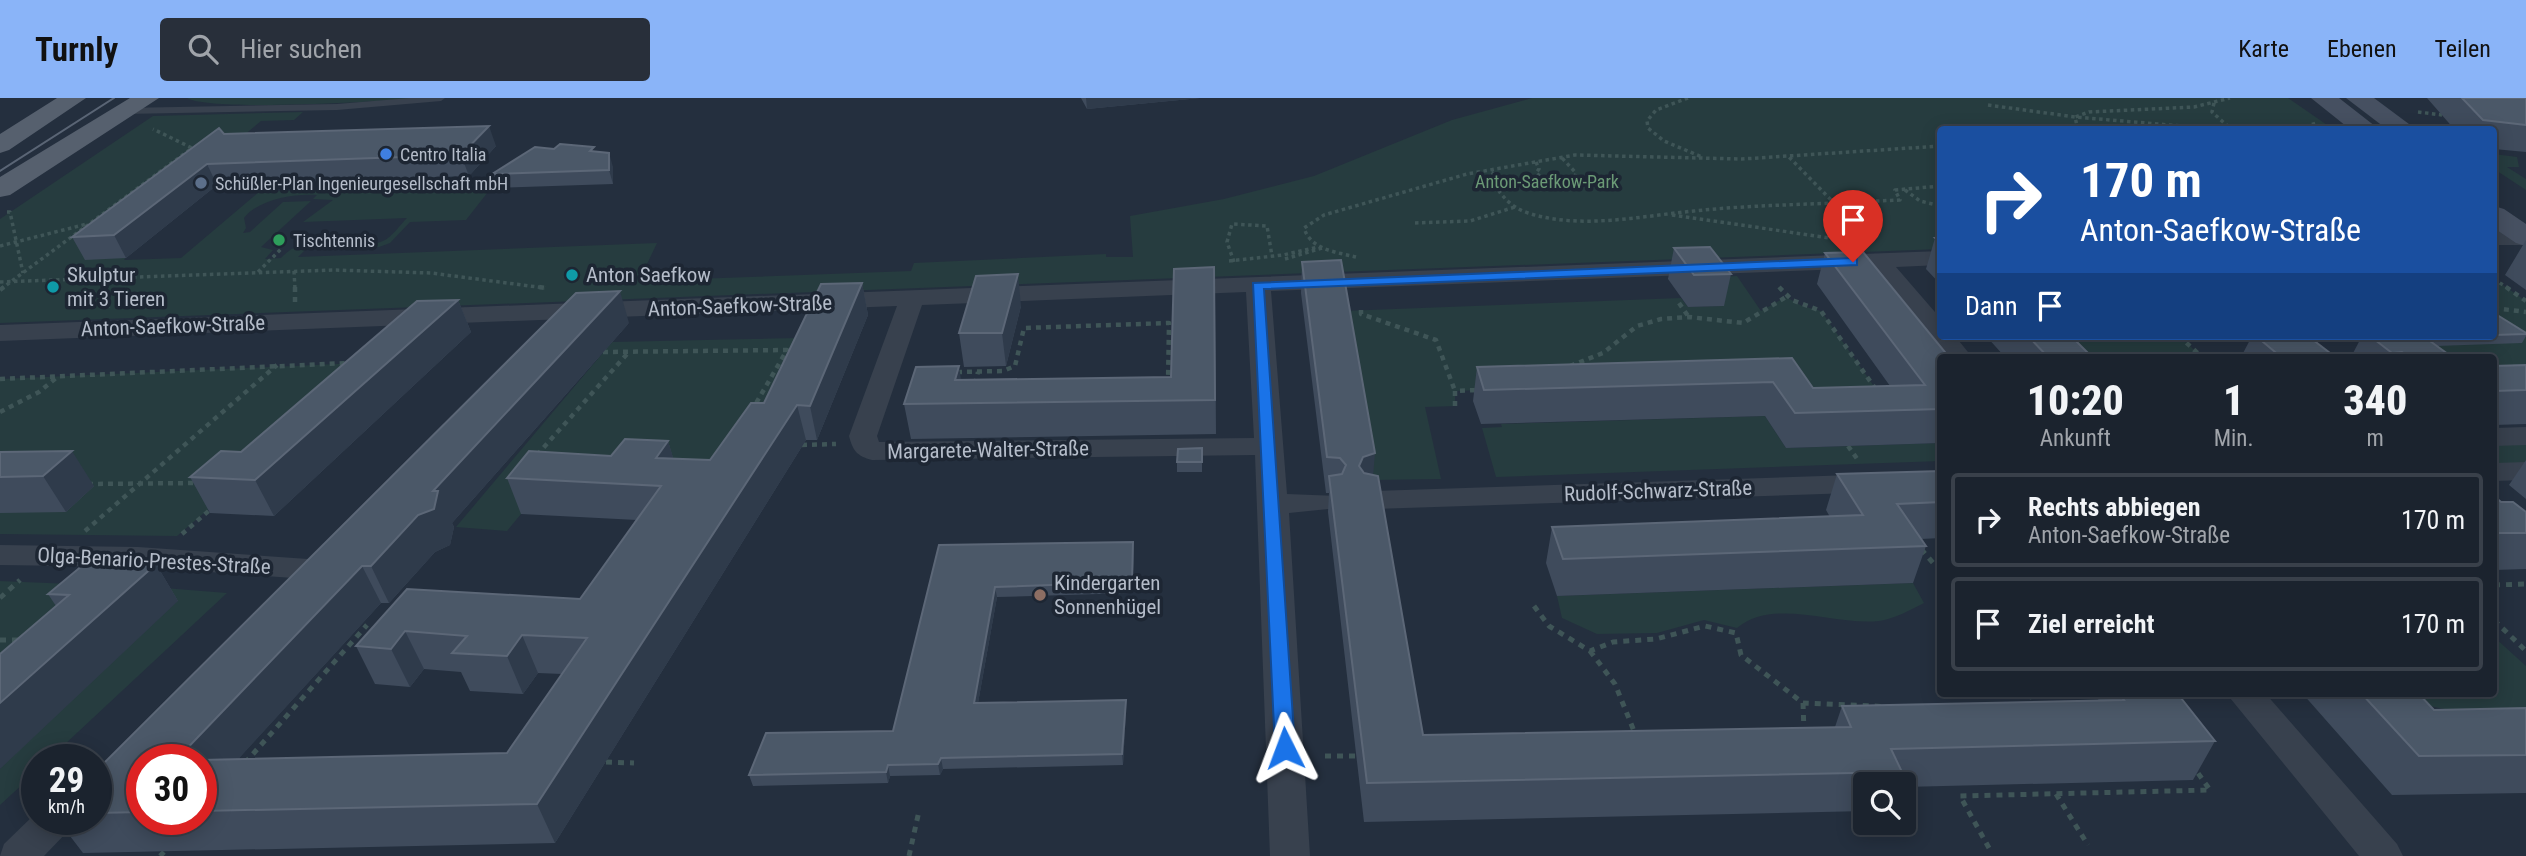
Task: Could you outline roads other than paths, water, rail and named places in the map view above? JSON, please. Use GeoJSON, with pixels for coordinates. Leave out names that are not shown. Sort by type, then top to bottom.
{"type":"FeatureCollection","features":[{"type":"Feature","properties":{"kind":"main road"},"geometry":{"type":"LineString","coordinates":[[0,145],[74,98]]}},
{"type":"Feature","properties":{"kind":"main road"},"geometry":{"type":"LineString","coordinates":[[0,189],[138,111]]}},
{"type":"Feature","properties":{"kind":"street"},"geometry":{"type":"LineString","coordinates":[[2323,98],[2362,126]]}},
{"type":"Feature","properties":{"kind":"street"},"geometry":{"type":"LineString","coordinates":[[2352,98],[2358,98],[2399,126]]}},
{"type":"Feature","properties":{"kind":"street"},"geometry":{"type":"LineString","coordinates":[[2497,191],[2526,212]]}},
{"type":"Feature","properties":{"kind":"street"},"geometry":{"type":"LineString","coordinates":[[2497,214],[2526,212]]}},
{"type":"Feature","properties":{"kind":"street"},"geometry":{"type":"LineString","coordinates":[[2497,216],[2526,237]]}},
{"type":"Feature","properties":{"kind":"street"},"geometry":{"type":"LineString","coordinates":[[2497,238],[2526,237]]}},
{"type":"Feature","properties":{"kind":"street","name":"Anton-Saefkow-Straße"},"geometry":{"type":"LineString","coordinates":[[0,333],[1937,258]]}},
{"type":"Feature","properties":{"kind":"street"},"geometry":{"type":"LineString","coordinates":[[1879,261],[1937,331]]}},
{"type":"Feature","properties":{"kind":"street"},"geometry":{"type":"LineString","coordinates":[[1258,286],[1273,504],[1290,856]]}},
{"type":"Feature","properties":{"kind":"street","name":"Margarete-Walter-Straße"},"geometry":{"type":"LineString","coordinates":[[912,299],[863,436],[866,447],[872,451],[1268,446]]}},
{"type":"Feature","properties":{"kind":"street"},"geometry":{"type":"LineString","coordinates":[[541,333],[560,313]]}},
{"type":"Feature","properties":{"kind":"street"},"geometry":{"type":"LineString","coordinates":[[1944,340],[1956,354]]}},
{"type":"Feature","properties":{"kind":"street"},"geometry":{"type":"LineString","coordinates":[[2497,438],[2526,436]]}},
{"type":"Feature","properties":{"kind":"street"},"geometry":{"type":"LineString","coordinates":[[2497,472],[2526,471]]}},
{"type":"Feature","properties":{"kind":"street","name":"Rudolf-Schwarz-Straße"},"geometry":{"type":"LineString","coordinates":[[1374,500],[1937,481]]}},
{"type":"Feature","properties":{"kind":"street"},"geometry":{"type":"LineString","coordinates":[[1273,504],[1327,502]]}},
{"type":"Feature","properties":{"kind":"street"},"geometry":{"type":"LineString","coordinates":[[275,602],[334,544]]}},
{"type":"Feature","properties":{"kind":"street","name":"Olga-Benario-Prestes-Straße"},"geometry":{"type":"LineString","coordinates":[[0,555],[138,557],[308,569]]}},
{"type":"Feature","properties":{"kind":"street"},"geometry":{"type":"LineString","coordinates":[[2247,697],[2383,856]]}},
{"type":"Feature","properties":{"kind":"street"},"geometry":{"type":"LineString","coordinates":[[18,856],[39,835]]}},
{"type":"Feature","properties":{"kind":"lane"},"geometry":{"type":"LineString","coordinates":[[138,111],[337,107],[439,99]]}},
{"type":"Feature","properties":{"kind":"tram line"},"geometry":{"type":"LineString","coordinates":[[0,171],[114,98]]}},
{"type":"Feature","properties":{"kind":"place","name":"Centro Italia"},"geometry":{"type":"Point","coordinates":[386,154]}},
{"type":"Feature","properties":{"kind":"place","name":"Schüßler-Plan Ingenieurgesellschaft mbH"},"geometry":{"type":"Point","coordinates":[201,183]}},
{"type":"Feature","properties":{"kind":"place","name":"Tischtennis"},"geometry":{"type":"Point","coordinates":[279,240]}},
{"type":"Feature","properties":{"kind":"place","name":"Anton Saefkow"},"geometry":{"type":"Point","coordinates":[572,275]}},
{"type":"Feature","properties":{"kind":"place","name":"Skulptur mit 3 Tieren"},"geometry":{"type":"Point","coordinates":[53,287]}},
{"type":"Feature","properties":{"kind":"place","name":"Kindergarten Sonnenhügel"},"geometry":{"type":"Point","coordinates":[1040,595]}},
{"type":"Feature","properties":{"kind":"park label","name":"Anton-Saefkow-Park"},"geometry":{"type":"Point","coordinates":[1547,181]}}]}
